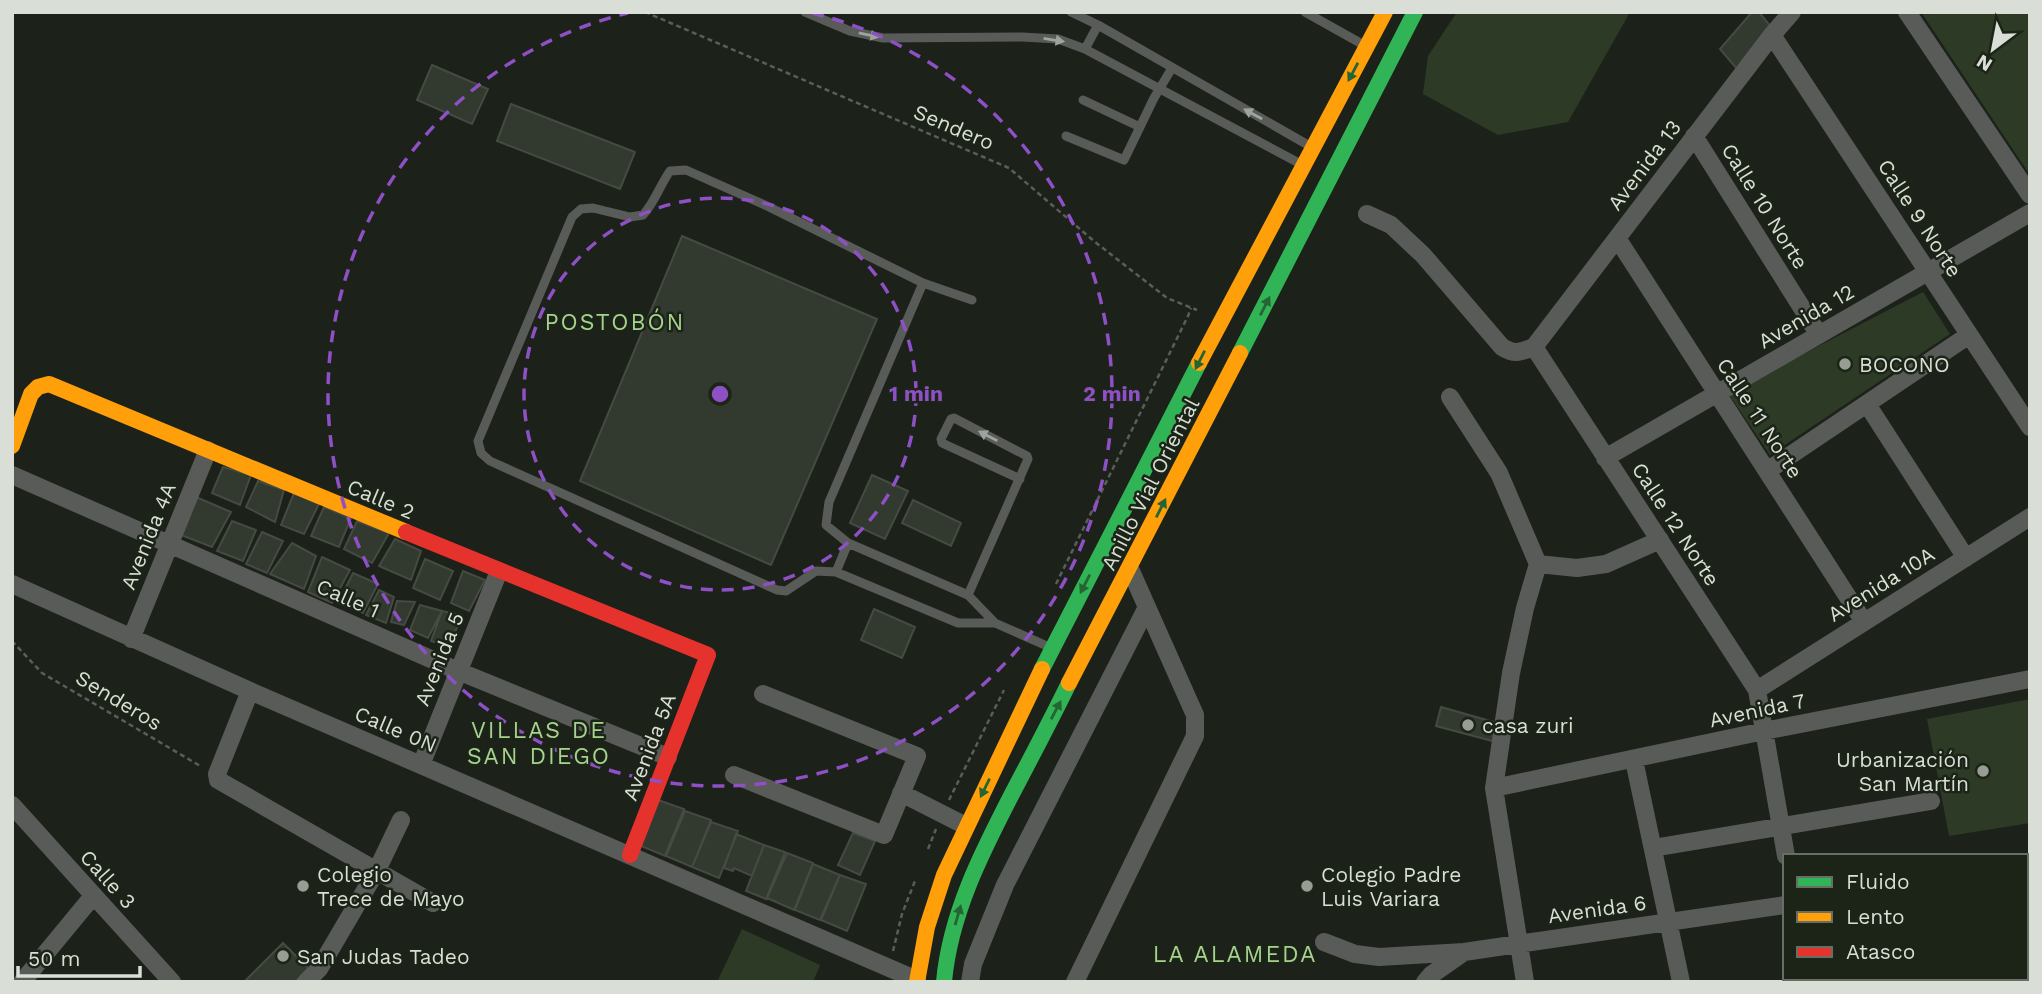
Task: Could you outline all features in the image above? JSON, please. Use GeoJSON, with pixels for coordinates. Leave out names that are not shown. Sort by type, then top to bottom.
{"type":"FeatureCollection","features":[{"type":"Feature","properties":{"kind":"main road","name":"Anillo Vial Oriental"},"geometry":{"type":"LineString","coordinates":[[917,981],[928,927],[944,876],[1052,648],[1385,12]]}},
{"type":"Feature","properties":{"kind":"main road","name":"Anillo Vial Oriental"},"geometry":{"type":"LineString","coordinates":[[944,982],[946,958],[966,889],[997,823],[1415,12]]}},
{"type":"Feature","properties":{"kind":"main road","name":"Calle 2"},"geometry":{"type":"LineString","coordinates":[[12,446],[32,394],[38,387],[49,384],[708,655]]}},
{"type":"Feature","properties":{"kind":"main road","name":"Avenida 5A"},"geometry":{"type":"LineString","coordinates":[[630,855],[708,655]]}},
{"type":"Feature","properties":{"kind":"street","name":"Avenida 13"},"geometry":{"type":"LineString","coordinates":[[1534,347],[1792,12]]}},
{"type":"Feature","properties":{"kind":"street"},"geometry":{"type":"LineString","coordinates":[[1907,12],[2030,195]]}},
{"type":"Feature","properties":{"kind":"street","name":"Calle 9 Norte"},"geometry":{"type":"LineString","coordinates":[[1772,35],[2030,427]]}},
{"type":"Feature","properties":{"kind":"street","name":"Calle 10 Norte"},"geometry":{"type":"LineString","coordinates":[[1694,136],[1819,335]]}},
{"type":"Feature","properties":{"kind":"street","name":"Avenida 12"},"geometry":{"type":"LineString","coordinates":[[1605,458],[2030,213]]}},
{"type":"Feature","properties":{"kind":"street"},"geometry":{"type":"LineString","coordinates":[[1367,214],[1391,225],[1423,255],[1502,347],[1510,352],[1534,347]]}},
{"type":"Feature","properties":{"kind":"street","name":"Calle 11 Norte"},"geometry":{"type":"LineString","coordinates":[[1617,238],[1864,622]]}},
{"type":"Feature","properties":{"kind":"street"},"geometry":{"type":"LineString","coordinates":[[1767,471],[1969,335]]}},
{"type":"Feature","properties":{"kind":"street","name":"Calle 12 Norte"},"geometry":{"type":"LineString","coordinates":[[1534,347],[1757,690],[1786,854]]}},
{"type":"Feature","properties":{"kind":"street"},"geometry":{"type":"LineString","coordinates":[[1450,397],[1499,474],[1538,564],[1511,673],[1494,788],[1525,982]]}},
{"type":"Feature","properties":{"kind":"street"},"geometry":{"type":"LineString","coordinates":[[1867,404],[1966,558]]}},
{"type":"Feature","properties":{"kind":"street","name":"Avenida 4A"},"geometry":{"type":"LineString","coordinates":[[131,639],[208,450]]}},
{"type":"Feature","properties":{"kind":"street","name":"Calle 1"},"geometry":{"type":"LineString","coordinates":[[12,475],[458,671],[668,757]]}},
{"type":"Feature","properties":{"kind":"street","name":"Avenida 10A"},"geometry":{"type":"LineString","coordinates":[[1757,690],[2030,517]]}},
{"type":"Feature","properties":{"kind":"street"},"geometry":{"type":"LineString","coordinates":[[1538,564],[1577,568],[1606,564],[1660,540]]}},
{"type":"Feature","properties":{"kind":"street"},"geometry":{"type":"LineString","coordinates":[[1075,982],[1195,736],[1195,715],[1130,569]]}},
{"type":"Feature","properties":{"kind":"street","name":"Avenida 5"},"geometry":{"type":"LineString","coordinates":[[421,765],[499,571]]}},
{"type":"Feature","properties":{"kind":"street","name":"Calle 0N"},"geometry":{"type":"LineString","coordinates":[[12,584],[131,639],[917,981]]}},
{"type":"Feature","properties":{"kind":"street"},"geometry":{"type":"LineString","coordinates":[[970,982],[973,964],[1005,885],[1147,607]]}},
{"type":"Feature","properties":{"kind":"street","name":"Avenida 7"},"geometry":{"type":"LineString","coordinates":[[1494,788],[2030,679]]}},
{"type":"Feature","properties":{"kind":"street"},"geometry":{"type":"LineString","coordinates":[[250,691],[216,776],[221,784],[433,903]]}},
{"type":"Feature","properties":{"kind":"street"},"geometry":{"type":"LineString","coordinates":[[734,775],[884,835],[917,756],[763,694]]}},
{"type":"Feature","properties":{"kind":"street"},"geometry":{"type":"LineString","coordinates":[[1633,760],[1681,982]]}},
{"type":"Feature","properties":{"kind":"street"},"geometry":{"type":"LineString","coordinates":[[901,793],[967,826]]}},
{"type":"Feature","properties":{"kind":"street"},"geometry":{"type":"LineString","coordinates":[[1653,848],[1931,802]]}},
{"type":"Feature","properties":{"kind":"street","name":"Calle 3"},"geometry":{"type":"LineString","coordinates":[[12,805],[172,982]]}},
{"type":"Feature","properties":{"kind":"street"},"geometry":{"type":"LineString","coordinates":[[306,982],[319,969],[377,870],[401,820]]}},
{"type":"Feature","properties":{"kind":"street"},"geometry":{"type":"LineString","coordinates":[[22,982],[93,896]]}},
{"type":"Feature","properties":{"kind":"street","name":"Avenida 6"},"geometry":{"type":"LineString","coordinates":[[1425,982],[1464,952],[1783,905]]}},
{"type":"Feature","properties":{"kind":"street"},"geometry":{"type":"LineString","coordinates":[[1324,942],[1355,954],[1380,957],[1464,952]]}},
{"type":"Feature","properties":{"kind":"street"},"geometry":{"type":"LineString","coordinates":[[319,969],[333,982]]}},
{"type":"Feature","properties":{"kind":"lane"},"geometry":{"type":"LineString","coordinates":[[805,12],[850,31],[883,38],[1058,39],[1085,49],[1303,165]]}},
{"type":"Feature","properties":{"kind":"lane"},"geometry":{"type":"LineString","coordinates":[[1071,12],[1098,24],[1313,147]]}},
{"type":"Feature","properties":{"kind":"lane"},"geometry":{"type":"LineString","coordinates":[[1305,12],[1366,46]]}},
{"type":"Feature","properties":{"kind":"lane"},"geometry":{"type":"LineString","coordinates":[[1085,49],[1098,24]]}},
{"type":"Feature","properties":{"kind":"lane"},"geometry":{"type":"LineString","coordinates":[[1066,136],[1124,160],[1158,89],[1172,68]]}},
{"type":"Feature","properties":{"kind":"lane"},"geometry":{"type":"LineString","coordinates":[[1083,100],[1140,127]]}},
{"type":"Feature","properties":{"kind":"lane"},"geometry":{"type":"LineString","coordinates":[[972,300],[923,283],[686,170],[670,171],[651,206],[643,215],[630,217],[593,208],[581,209],[572,217],[478,441],[481,453],[490,461],[778,590],[786,591],[816,571],[836,572],[958,623],[995,622]]}},
{"type":"Feature","properties":{"kind":"lane"},"geometry":{"type":"LineString","coordinates":[[923,283],[829,502],[826,525],[848,543],[968,595],[995,622],[1052,648]]}},
{"type":"Feature","properties":{"kind":"lane"},"geometry":{"type":"LineString","coordinates":[[968,595],[1020,479],[1028,459],[1027,456],[954,418],[951,419],[941,439],[942,443],[1020,479]]}},
{"type":"Feature","properties":{"kind":"lane"},"geometry":{"type":"LineString","coordinates":[[836,572],[848,543]]}},
{"type":"Feature","properties":{"kind":"path","name":"Sendero"},"geometry":{"type":"LineString","coordinates":[[645,12],[1009,168],[1167,299],[1222,319]]}},
{"type":"Feature","properties":{"kind":"path"},"geometry":{"type":"LineString","coordinates":[[1054,589],[1191,307]]}},
{"type":"Feature","properties":{"kind":"path","name":"Senderos"},"geometry":{"type":"LineString","coordinates":[[12,641],[42,673],[216,776]]}},
{"type":"Feature","properties":{"kind":"path"},"geometry":{"type":"LineString","coordinates":[[943,814],[1004,688]]}},
{"type":"Feature","properties":{"kind":"green space"},"geometry":{"type":"Polygon","coordinates":[[[1457,12],[1630,12],[1568,122],[1498,135],[1423,94],[1428,56],[1457,12]]]}},
{"type":"Feature","properties":{"kind":"green space"},"geometry":{"type":"Polygon","coordinates":[[[1921,12],[2030,12],[2030,175],[1921,12]]]}},
{"type":"Feature","properties":{"kind":"green space","name":"BOCONO"},"geometry":{"type":"Polygon","coordinates":[[[1923,292],[1950,334],[1770,455],[1728,393],[1923,292]]]}},
{"type":"Feature","properties":{"kind":"green space","name":"Urbanización San Martín"},"geometry":{"type":"Polygon","coordinates":[[[2030,699],[2030,823],[1949,836],[1927,719],[2030,699]]]}},
{"type":"Feature","properties":{"kind":"green space"},"geometry":{"type":"Polygon","coordinates":[[[742,929],[820,965],[813,982],[718,980],[742,929]]]}},
{"type":"Feature","properties":{"kind":"building"},"geometry":{"type":"Polygon","coordinates":[[[1752,12],[1759,12],[1771,27],[1737,69],[1720,49],[1752,12]]]}},
{"type":"Feature","properties":{"kind":"building"},"geometry":{"type":"Polygon","coordinates":[[[432,65],[488,89],[472,124],[417,100],[432,65]]]}},
{"type":"Feature","properties":{"kind":"building"},"geometry":{"type":"Polygon","coordinates":[[[511,104],[635,152],[620,189],[497,141],[511,104]]]}},
{"type":"Feature","properties":{"kind":"building"},"geometry":{"type":"Polygon","coordinates":[[[682,236],[877,319],[771,565],[580,481],[682,236]]]}},
{"type":"Feature","properties":{"kind":"building"},"geometry":{"type":"Polygon","coordinates":[[[223,467],[251,475],[240,505],[212,493],[223,467]]]}},
{"type":"Feature","properties":{"kind":"building"},"geometry":{"type":"Polygon","coordinates":[[[872,475],[908,491],[885,539],[850,523],[872,475]]]}},
{"type":"Feature","properties":{"kind":"building"},"geometry":{"type":"Polygon","coordinates":[[[258,481],[284,490],[275,522],[246,507],[258,481]]]}},
{"type":"Feature","properties":{"kind":"building"},"geometry":{"type":"Polygon","coordinates":[[[294,493],[319,504],[304,534],[281,525],[294,493]]]}},
{"type":"Feature","properties":{"kind":"building"},"geometry":{"type":"Polygon","coordinates":[[[196,497],[231,512],[212,547],[181,535],[196,497]]]}},
{"type":"Feature","properties":{"kind":"building"},"geometry":{"type":"Polygon","coordinates":[[[913,500],[961,523],[951,546],[902,523],[913,500]]]}},
{"type":"Feature","properties":{"kind":"building"},"geometry":{"type":"Polygon","coordinates":[[[324,507],[351,518],[339,547],[311,536],[324,507]]]}},
{"type":"Feature","properties":{"kind":"building"},"geometry":{"type":"Polygon","coordinates":[[[232,521],[256,530],[243,561],[217,551],[232,521]]]}},
{"type":"Feature","properties":{"kind":"building"},"geometry":{"type":"Polygon","coordinates":[[[357,521],[389,533],[372,563],[344,549],[357,521]]]}},
{"type":"Feature","properties":{"kind":"building"},"geometry":{"type":"Polygon","coordinates":[[[262,532],[283,541],[267,573],[246,564],[262,532]]]}},
{"type":"Feature","properties":{"kind":"building"},"geometry":{"type":"Polygon","coordinates":[[[395,539],[421,551],[411,580],[379,566],[395,539]]]}},
{"type":"Feature","properties":{"kind":"building"},"geometry":{"type":"Polygon","coordinates":[[[292,543],[316,556],[304,589],[270,574],[292,543]]]}},
{"type":"Feature","properties":{"kind":"building"},"geometry":{"type":"Polygon","coordinates":[[[322,557],[350,570],[332,603],[308,592],[322,557]]]}},
{"type":"Feature","properties":{"kind":"building"},"geometry":{"type":"Polygon","coordinates":[[[425,559],[453,571],[440,600],[413,588],[425,559]]]}},
{"type":"Feature","properties":{"kind":"building"},"geometry":{"type":"Polygon","coordinates":[[[463,571],[485,580],[469,611],[451,603],[463,571]]]}},
{"type":"Feature","properties":{"kind":"building"},"geometry":{"type":"Polygon","coordinates":[[[353,573],[378,584],[363,613],[338,603],[353,573]]]}},
{"type":"Feature","properties":{"kind":"building"},"geometry":{"type":"Polygon","coordinates":[[[379,590],[394,597],[386,623],[366,615],[379,590]]]}},
{"type":"Feature","properties":{"kind":"building"},"geometry":{"type":"Polygon","coordinates":[[[397,601],[415,602],[404,625],[391,622],[397,601]]]}},
{"type":"Feature","properties":{"kind":"building"},"geometry":{"type":"Polygon","coordinates":[[[420,605],[442,611],[428,638],[410,630],[420,605]]]}},
{"type":"Feature","properties":{"kind":"building"},"geometry":{"type":"Polygon","coordinates":[[[874,609],[915,627],[902,658],[861,640],[874,609]]]}},
{"type":"Feature","properties":{"kind":"building"},"geometry":{"type":"Polygon","coordinates":[[[442,611],[462,615],[449,647],[431,641],[442,611]]]}},
{"type":"Feature","properties":{"kind":"building","name":"casa zuri"},"geometry":{"type":"Polygon","coordinates":[[[1441,707],[1501,724],[1496,742],[1436,726],[1441,707]]]}},
{"type":"Feature","properties":{"kind":"building"},"geometry":{"type":"Polygon","coordinates":[[[658,800],[684,809],[665,856],[639,845],[658,800]]]}},
{"type":"Feature","properties":{"kind":"building"},"geometry":{"type":"Polygon","coordinates":[[[685,811],[711,820],[692,867],[666,856],[685,811]]]}},
{"type":"Feature","properties":{"kind":"building"},"geometry":{"type":"Polygon","coordinates":[[[711,822],[738,831],[719,878],[692,867],[711,822]]]}},
{"type":"Feature","properties":{"kind":"building"},"geometry":{"type":"Polygon","coordinates":[[[853,833],[875,841],[860,875],[838,865],[853,833]]]}},
{"type":"Feature","properties":{"kind":"building"},"geometry":{"type":"Polygon","coordinates":[[[736,834],[764,845],[752,876],[734,868],[733,871],[724,868],[736,834]]]}},
{"type":"Feature","properties":{"kind":"building"},"geometry":{"type":"Polygon","coordinates":[[[764,845],[785,852],[766,899],[746,891],[764,845]]]}},
{"type":"Feature","properties":{"kind":"building"},"geometry":{"type":"Polygon","coordinates":[[[787,853],[813,863],[794,910],[767,898],[787,853]]]}},
{"type":"Feature","properties":{"kind":"building"},"geometry":{"type":"Polygon","coordinates":[[[813,864],[840,875],[820,920],[795,910],[813,864]]]}},
{"type":"Feature","properties":{"kind":"building"},"geometry":{"type":"Polygon","coordinates":[[[840,875],[866,884],[847,931],[821,920],[840,875]]]}},
{"type":"Feature","properties":{"kind":"building","name":"San Judas Tadeo"},"geometry":{"type":"Polygon","coordinates":[[[283,943],[309,969],[295,982],[244,982],[283,943]]]}},
{"type":"Feature","properties":{"kind":"traffic: fast"},"geometry":{"type":"LineString","coordinates":[[1240,353],[1415,12]]}},
{"type":"Feature","properties":{"kind":"traffic: fast"},"geometry":{"type":"LineString","coordinates":[[1042,669],[1199,363]]}},
{"type":"Feature","properties":{"kind":"traffic: fast"},"geometry":{"type":"LineString","coordinates":[[944,982],[953,932],[969,884],[990,837],[1069,683]]}},
{"type":"Feature","properties":{"kind":"traffic: slow"},"geometry":{"type":"LineString","coordinates":[[1199,363],[1385,12]]}},
{"type":"Feature","properties":{"kind":"traffic: slow"},"geometry":{"type":"LineString","coordinates":[[1069,683],[1240,353]]}},
{"type":"Feature","properties":{"kind":"traffic: slow"},"geometry":{"type":"LineString","coordinates":[[12,446],[31,394],[38,387],[49,384],[406,532]]}},
{"type":"Feature","properties":{"kind":"traffic: slow"},"geometry":{"type":"LineString","coordinates":[[917,982],[927,927],[944,875],[1042,669]]}},
{"type":"Feature","properties":{"kind":"traffic: jam"},"geometry":{"type":"LineString","coordinates":[[406,532],[708,655],[630,855]]}},
{"type":"Feature","properties":{"kind":"place","name":"BOCONO"},"geometry":{"type":"Point","coordinates":[1845,364]}},
{"type":"Feature","properties":{"kind":"place","name":"casa zuri"},"geometry":{"type":"Point","coordinates":[1468,725]}},
{"type":"Feature","properties":{"kind":"place","name":"Urbanización San Martín"},"geometry":{"type":"Point","coordinates":[1983,771]}},
{"type":"Feature","properties":{"kind":"place","name":"Colegio Trece de Mayo"},"geometry":{"type":"Point","coordinates":[303,886]}},
{"type":"Feature","properties":{"kind":"place","name":"Colegio Padre Luis Variara"},"geometry":{"type":"Point","coordinates":[1307,886]}},
{"type":"Feature","properties":{"kind":"place","name":"San Judas Tadeo"},"geometry":{"type":"Point","coordinates":[283,956]}},
{"type":"Feature","properties":{"kind":"district","name":"POSTOBÓN"},"geometry":{"type":"Point","coordinates":[615,322]}},
{"type":"Feature","properties":{"kind":"district","name":"VILLAS DE SAN DIEGO"},"geometry":{"type":"Point","coordinates":[539,743]}},
{"type":"Feature","properties":{"kind":"district","name":"LA ALAMEDA"},"geometry":{"type":"Point","coordinates":[1235,954]}}]}
